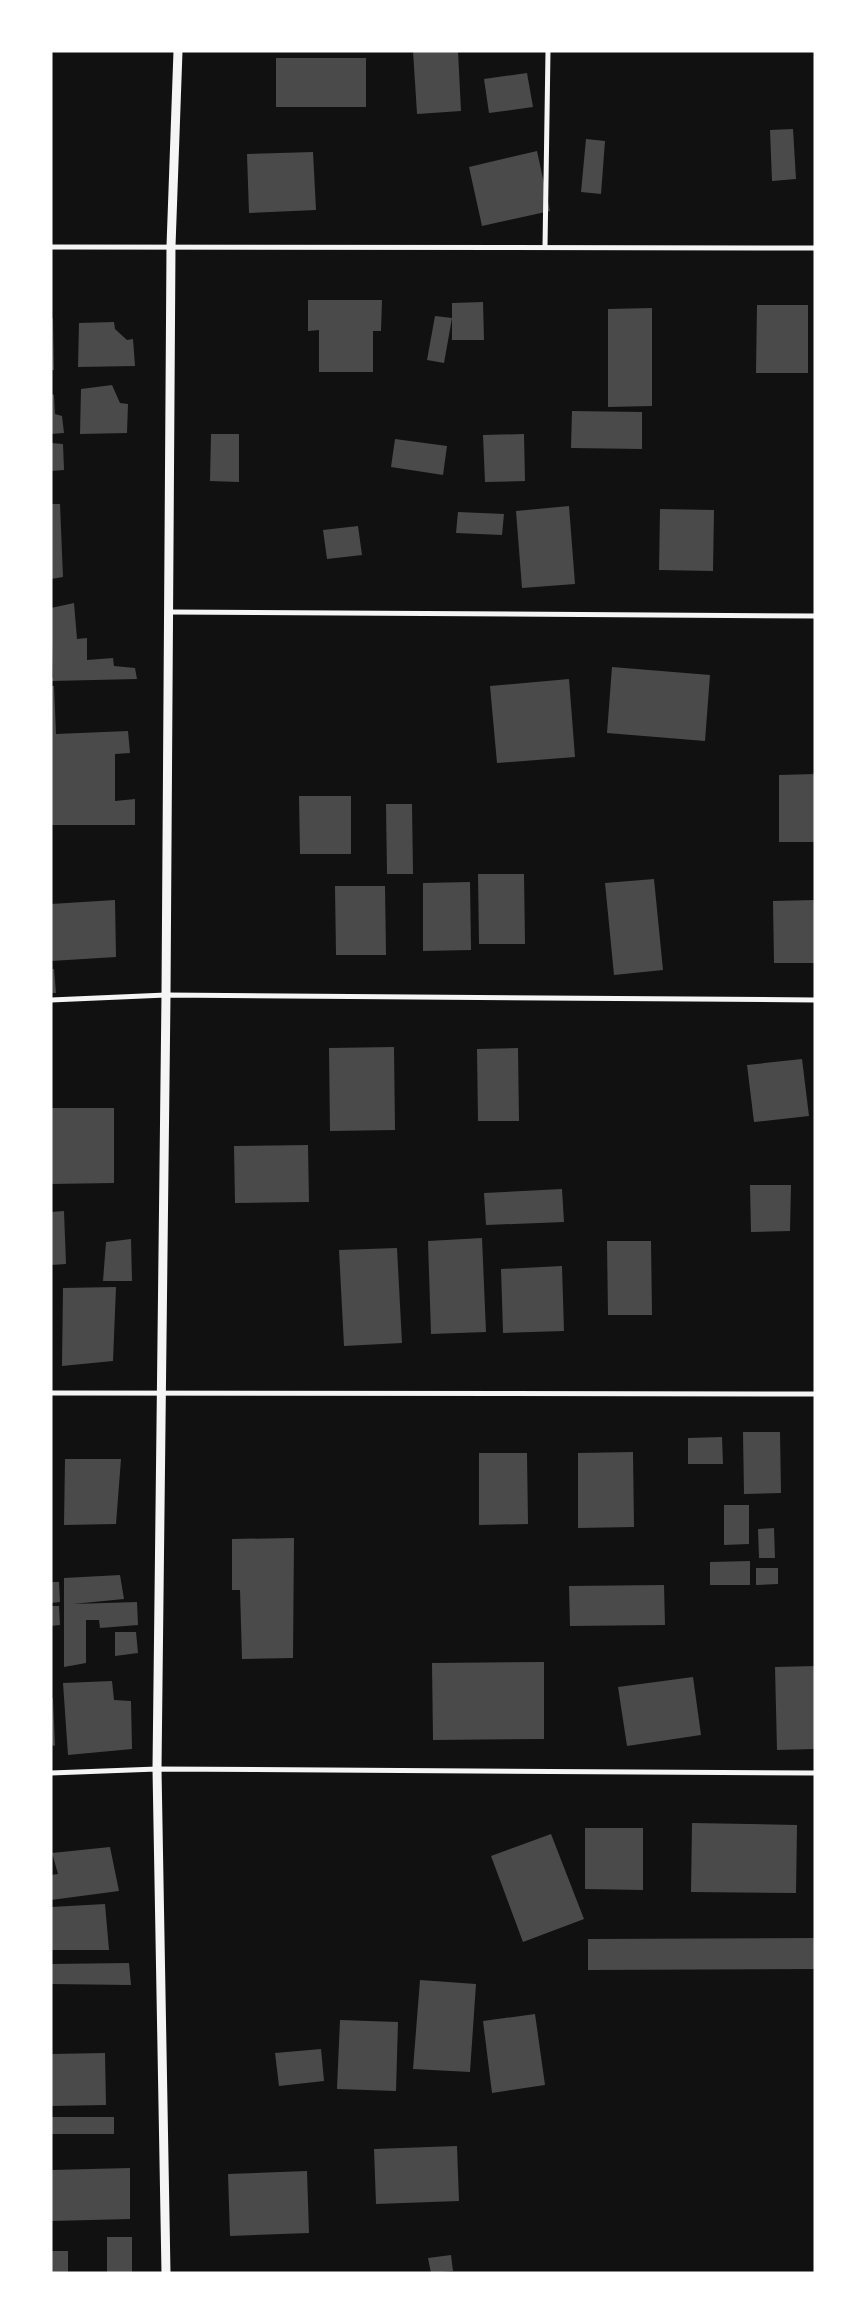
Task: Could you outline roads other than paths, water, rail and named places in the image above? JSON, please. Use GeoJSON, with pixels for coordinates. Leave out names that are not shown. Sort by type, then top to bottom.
{"type":"FeatureCollection","features":[{"type":"Feature","properties":{"kind":"street"},"geometry":{"type":"LineString","coordinates":[[166,2273],[157,1769],[166,995],[171,246],[178,51]]}},
{"type":"Feature","properties":{"kind":"street"},"geometry":{"type":"LineString","coordinates":[[545,247],[548,51]]}},
{"type":"Feature","properties":{"kind":"street"},"geometry":{"type":"LineString","coordinates":[[51,247],[815,248]]}},
{"type":"Feature","properties":{"kind":"street"},"geometry":{"type":"LineString","coordinates":[[169,612],[815,616]]}},
{"type":"Feature","properties":{"kind":"street"},"geometry":{"type":"LineString","coordinates":[[51,1000],[166,995],[815,1000]]}},
{"type":"Feature","properties":{"kind":"street"},"geometry":{"type":"LineString","coordinates":[[51,1393],[815,1394]]}},
{"type":"Feature","properties":{"kind":"street"},"geometry":{"type":"LineString","coordinates":[[51,1773],[157,1769],[815,1773]]}}]}
